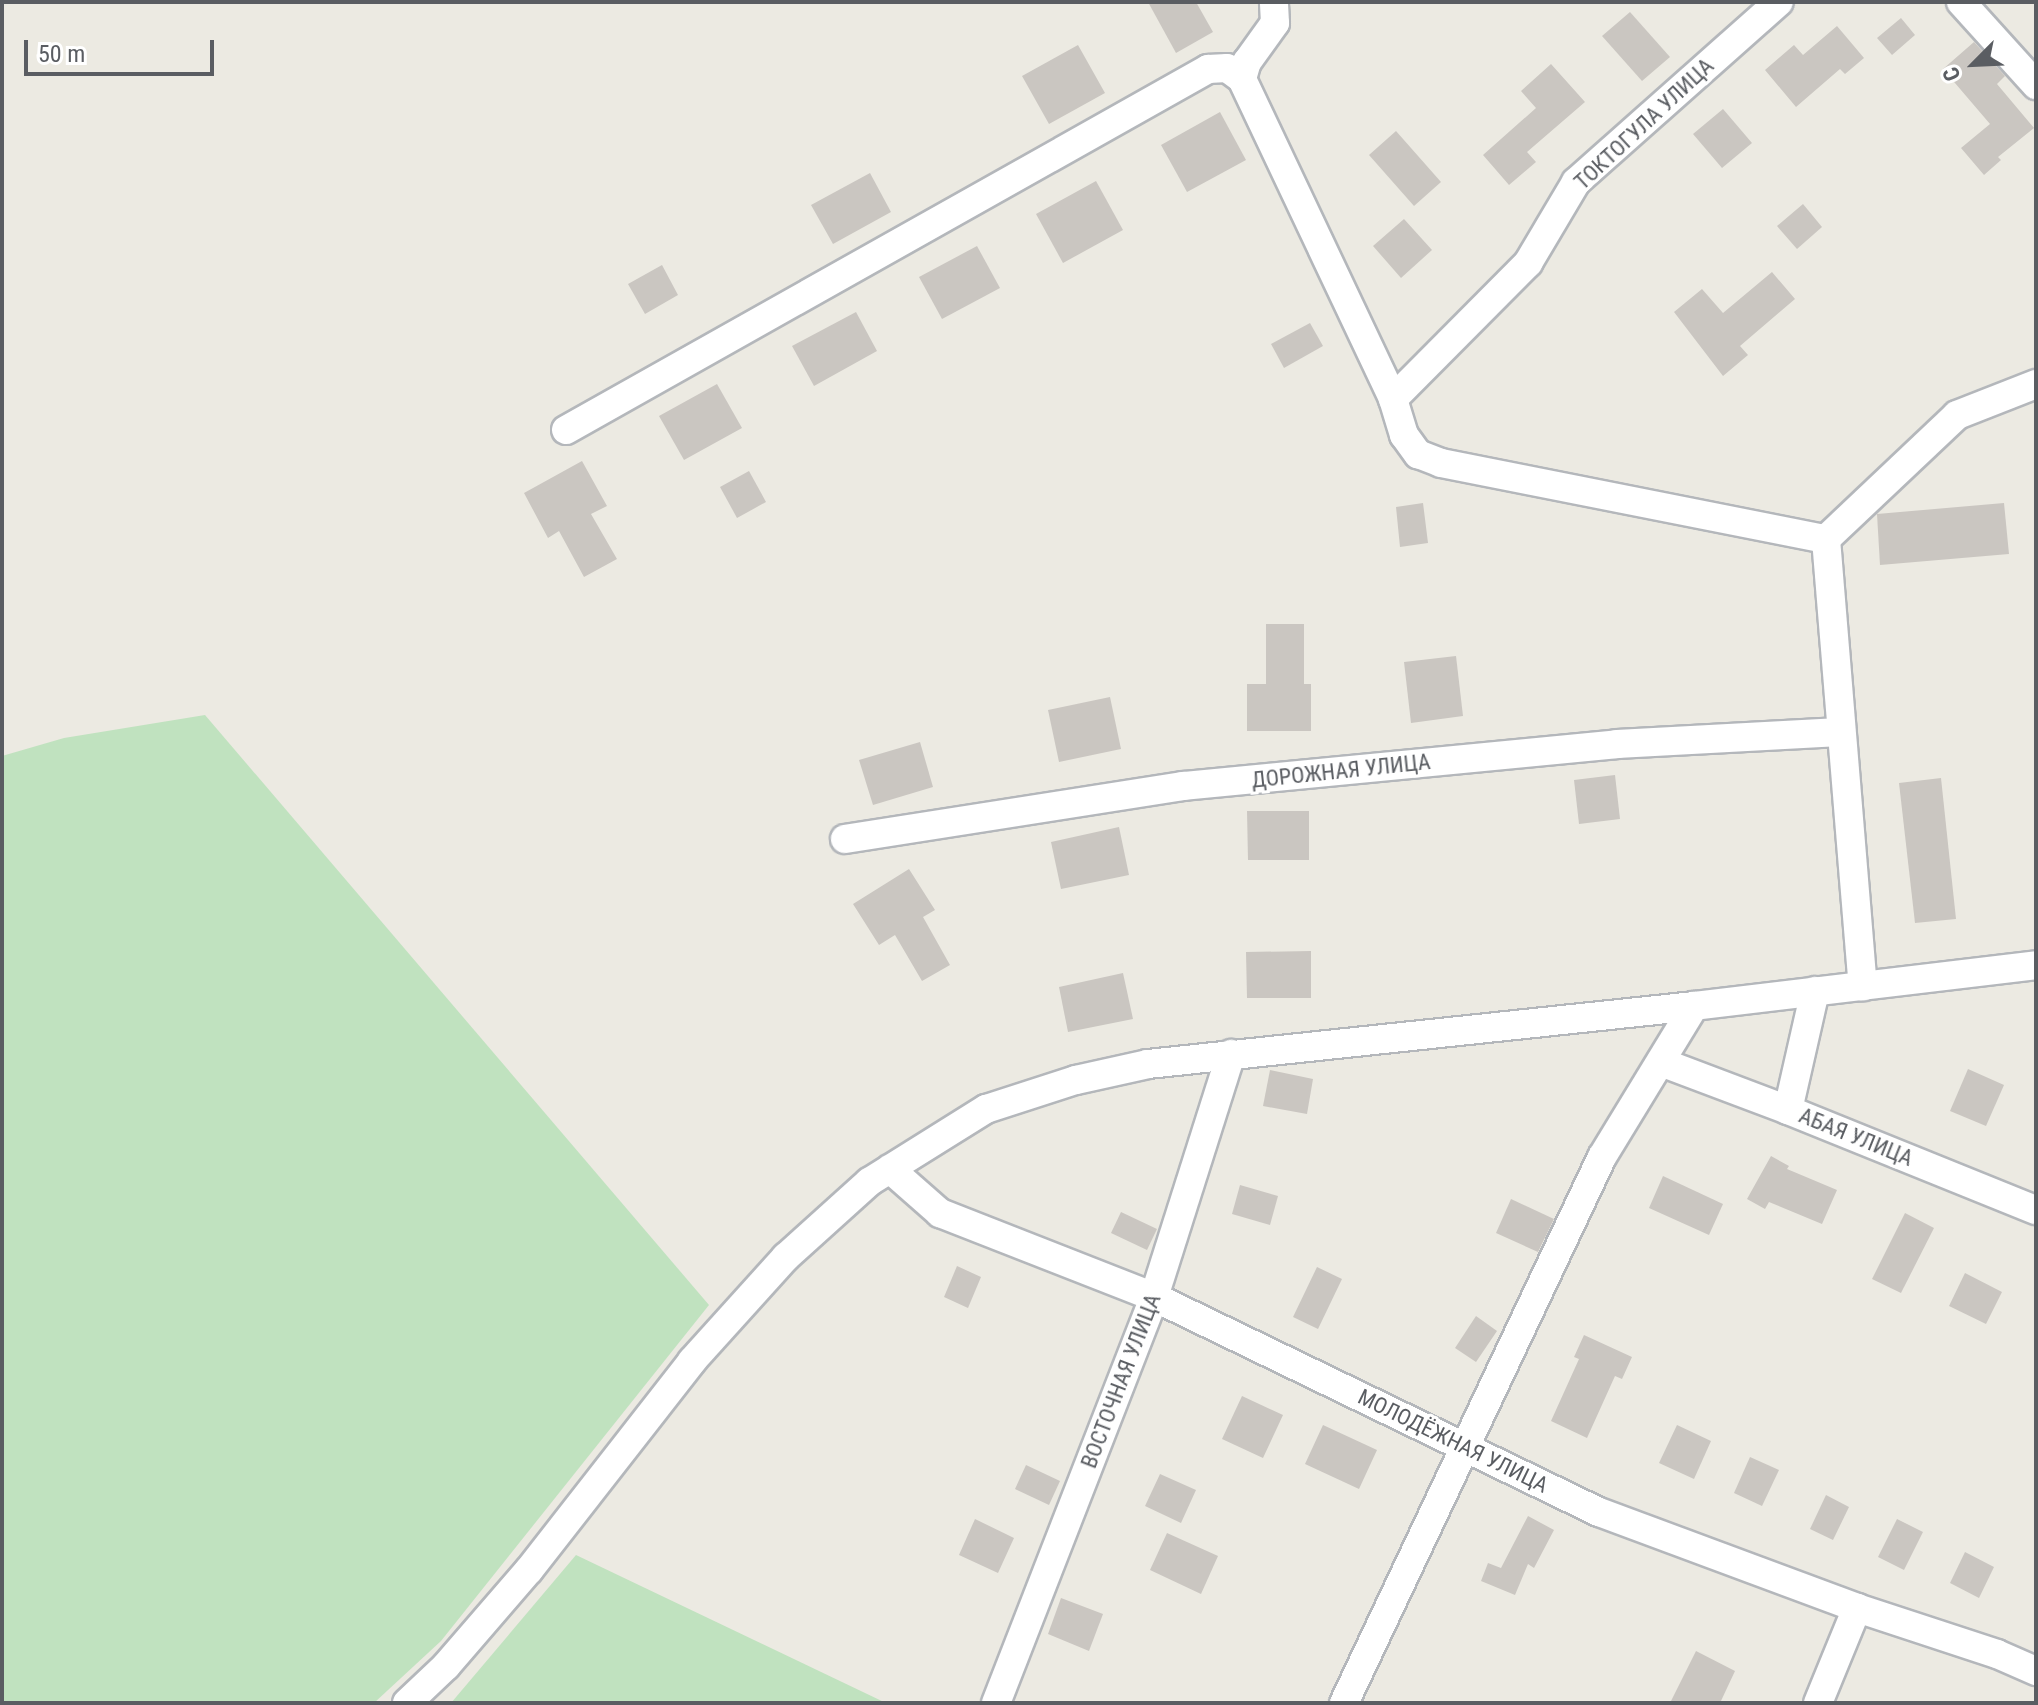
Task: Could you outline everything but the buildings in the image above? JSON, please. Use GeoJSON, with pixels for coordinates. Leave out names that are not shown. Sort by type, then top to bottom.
{"type":"FeatureCollection","features":[{"type":"Feature","properties":{"kind":"street"},"geometry":{"type":"LineString","coordinates":[[1242,79],[1247,62],[1275,23],[1274,2]]}},
{"type":"Feature","properties":{"kind":"street","name":"ТОКТОГУЛА УЛИЦА"},"geometry":{"type":"LineString","coordinates":[[1393,399],[1528,263],[1576,182],[1779,2]]}},
{"type":"Feature","properties":{"kind":"street"},"geometry":{"type":"LineString","coordinates":[[1961,2],[2036,85]]}},
{"type":"Feature","properties":{"kind":"street"},"geometry":{"type":"LineString","coordinates":[[566,430],[1208,69],[1227,68],[1242,79],[1393,399],[1404,435],[1418,454],[1441,463],[1826,539]]}},
{"type":"Feature","properties":{"kind":"street"},"geometry":{"type":"LineString","coordinates":[[1826,539],[1957,415],[2036,384]]}},
{"type":"Feature","properties":{"kind":"street"},"geometry":{"type":"LineString","coordinates":[[1826,539],[1863,986]]}},
{"type":"Feature","properties":{"kind":"street","name":"ДОРОЖНАЯ УЛИЦА"},"geometry":{"type":"LineString","coordinates":[[845,839],[1183,786],[1617,744],[1840,732]]}},
{"type":"Feature","properties":{"kind":"street"},"geometry":{"type":"LineString","coordinates":[[407,1703],[446,1666],[529,1570],[692,1361],[786,1257],[869,1182],[986,1109],[1076,1080],[1148,1064],[1694,1006],[2036,965]]}},
{"type":"Feature","properties":{"kind":"street","name":"АБАЯ УЛИЦА"},"geometry":{"type":"LineString","coordinates":[[1815,991],[1788,1110],[2036,1210]]}},
{"type":"Feature","properties":{"kind":"street"},"geometry":{"type":"LineString","coordinates":[[1344,1703],[1602,1157],[1694,1006]]}},
{"type":"Feature","properties":{"kind":"street","name":"ВОСТОЧНАЯ УЛИЦА"},"geometry":{"type":"LineString","coordinates":[[996,1703],[1154,1297],[1231,1054]]}},
{"type":"Feature","properties":{"kind":"street"},"geometry":{"type":"LineString","coordinates":[[1661,1062],[1788,1110]]}},
{"type":"Feature","properties":{"kind":"street","name":"МОЛОДЁЖНАЯ УЛИЦА"},"geometry":{"type":"LineString","coordinates":[[890,1169],[940,1213],[1154,1297],[1599,1512],[1857,1608],[1997,1654],[2036,1671]]}},
{"type":"Feature","properties":{"kind":"street"},"geometry":{"type":"LineString","coordinates":[[1818,1703],[1857,1608]]}},
{"type":"Feature","properties":{"kind":"green space"},"geometry":{"type":"Polygon","coordinates":[[[205,715],[709,1305],[441,1641],[374,1703],[2,1703],[2,756],[64,738],[205,715]]]}},
{"type":"Feature","properties":{"kind":"green space"},"geometry":{"type":"Polygon","coordinates":[[[576,1555],[886,1703],[451,1703],[576,1555]]]}}]}
